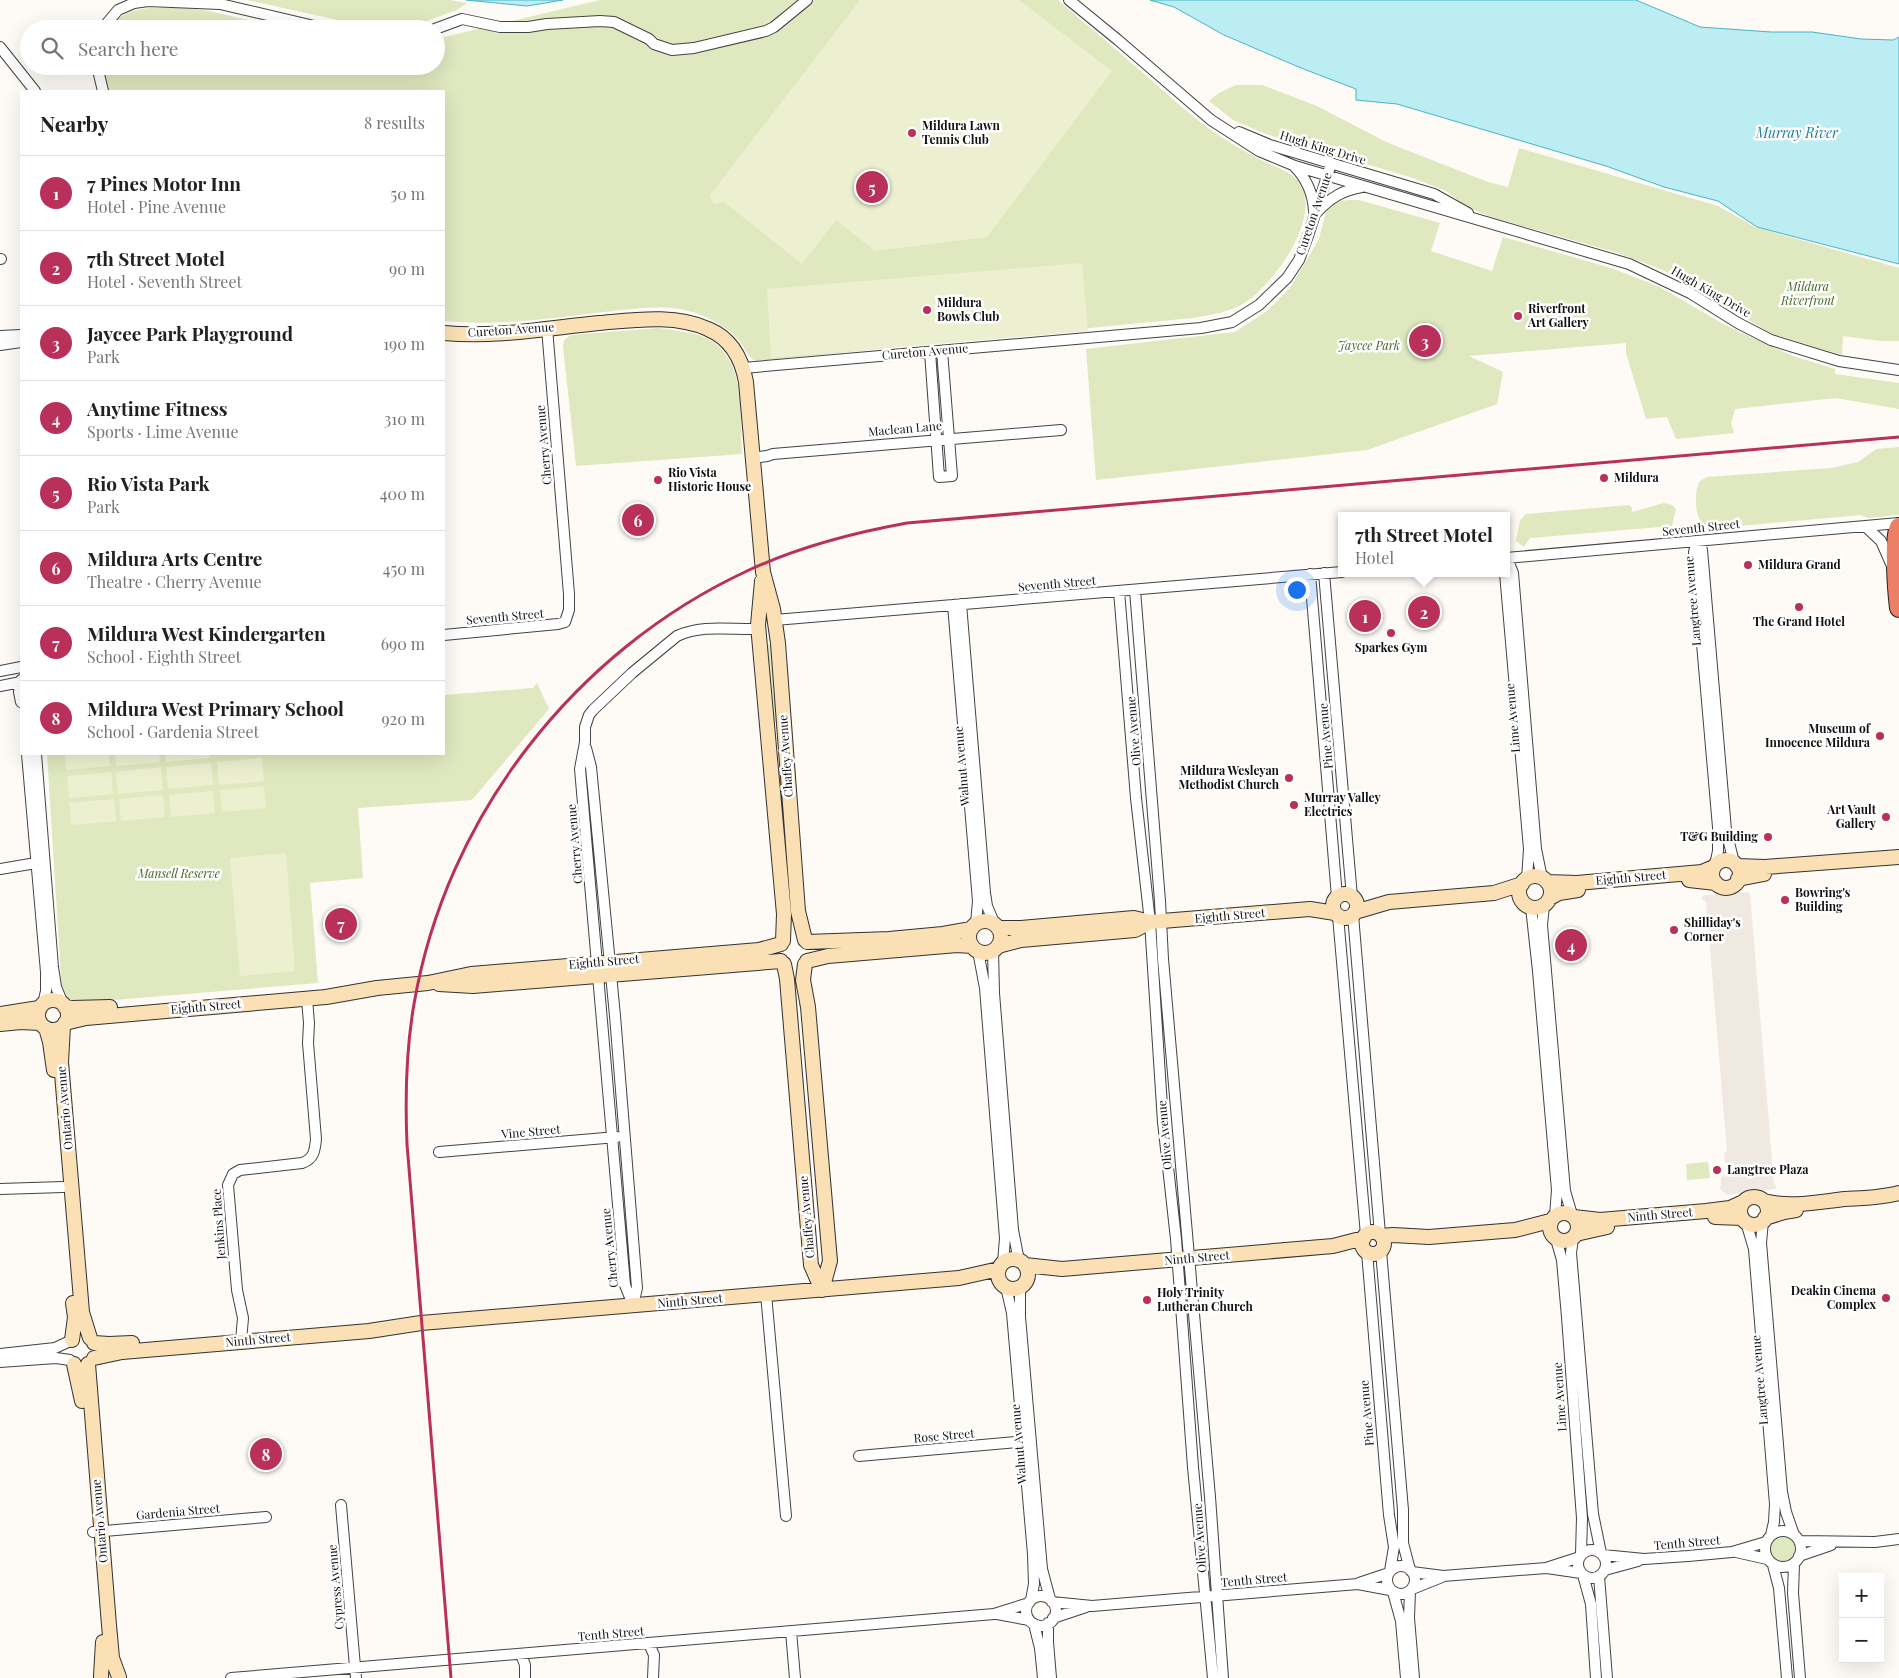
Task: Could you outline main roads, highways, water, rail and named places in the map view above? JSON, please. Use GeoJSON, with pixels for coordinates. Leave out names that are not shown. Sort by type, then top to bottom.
{"type":"FeatureCollection","features":[{"type":"Feature","properties":{"kind":"highway"},"geometry":{"type":"LineString","coordinates":[[1899,525],[1896,537],[1896,579],[1899,608]]}},
{"type":"Feature","properties":{"kind":"water"},"geometry":{"type":"Polygon","coordinates":[[[466,0],[563,0],[527,6],[466,0]]]}},
{"type":"Feature","properties":{"kind":"water","name":"Murray River"},"geometry":{"type":"Polygon","coordinates":[[[1150,0],[1636,0],[1700,27],[1771,32],[1812,32],[1861,39],[1893,40],[1899,37],[1899,264],[1757,227],[1718,201],[1664,187],[1606,166],[1397,104],[1356,100],[1356,89],[1224,35],[1174,7],[1150,0]]]}},
{"type":"Feature","properties":{"kind":"railway"},"geometry":{"type":"LineString","coordinates":[[451,1678],[407,1144],[407,1074],[414,1004],[430,935],[455,868],[488,805],[528,747],[574,694],[627,646],[685,605],[766,562],[826,542],[866,531],[907,523],[1899,437]]}},
{"type":"Feature","properties":{"kind":"place","name":"Mildura Lawn Tennis Club"},"geometry":{"type":"Point","coordinates":[912,133]}},
{"type":"Feature","properties":{"kind":"place","name":"Rio Vista Park"},"geometry":{"type":"Point","coordinates":[872,187]}},
{"type":"Feature","properties":{"kind":"place","name":"Mildura Bowls Club"},"geometry":{"type":"Point","coordinates":[927,310]}},
{"type":"Feature","properties":{"kind":"place","name":"Riverfront Art Gallery"},"geometry":{"type":"Point","coordinates":[1518,316]}},
{"type":"Feature","properties":{"kind":"place","name":"Jaycee Park Playground"},"geometry":{"type":"Point","coordinates":[1425,341]}},
{"type":"Feature","properties":{"kind":"place","name":"Mildura"},"geometry":{"type":"Point","coordinates":[1604,478]}},
{"type":"Feature","properties":{"kind":"place","name":"Rio Vista Historic House"},"geometry":{"type":"Point","coordinates":[658,480]}},
{"type":"Feature","properties":{"kind":"place","name":"Mildura Arts Centre"},"geometry":{"type":"Point","coordinates":[638,520]}},
{"type":"Feature","properties":{"kind":"place","name":"Mildura Grand"},"geometry":{"type":"Point","coordinates":[1748,565]}},
{"type":"Feature","properties":{"kind":"place","name":"The Grand Hotel"},"geometry":{"type":"Point","coordinates":[1799,607]}},
{"type":"Feature","properties":{"kind":"place","name":"7th Street Motel"},"geometry":{"type":"Point","coordinates":[1424,612]}},
{"type":"Feature","properties":{"kind":"place","name":"7 Pines Motor Inn"},"geometry":{"type":"Point","coordinates":[1365,616]}},
{"type":"Feature","properties":{"kind":"place","name":"Sparkes Gym"},"geometry":{"type":"Point","coordinates":[1391,633]}},
{"type":"Feature","properties":{"kind":"place","name":"Museum of Innocence Mildura"},"geometry":{"type":"Point","coordinates":[1880,736]}},
{"type":"Feature","properties":{"kind":"place","name":"Mildura Wesleyan Methodist Church"},"geometry":{"type":"Point","coordinates":[1289,778]}},
{"type":"Feature","properties":{"kind":"place","name":"Murray Valley Electrics"},"geometry":{"type":"Point","coordinates":[1294,805]}},
{"type":"Feature","properties":{"kind":"place","name":"Art Vault Gallery"},"geometry":{"type":"Point","coordinates":[1886,817]}},
{"type":"Feature","properties":{"kind":"place","name":"T&G Building"},"geometry":{"type":"Point","coordinates":[1768,837]}},
{"type":"Feature","properties":{"kind":"place","name":"Bowring's Building"},"geometry":{"type":"Point","coordinates":[1785,900]}},
{"type":"Feature","properties":{"kind":"place","name":"Mildura West Kindergarten"},"geometry":{"type":"Point","coordinates":[341,924]}},
{"type":"Feature","properties":{"kind":"place","name":"Shilliday's Corner"},"geometry":{"type":"Point","coordinates":[1674,930]}},
{"type":"Feature","properties":{"kind":"place","name":"Anytime Fitness"},"geometry":{"type":"Point","coordinates":[1571,945]}},
{"type":"Feature","properties":{"kind":"place","name":"Langtree Plaza"},"geometry":{"type":"Point","coordinates":[1717,1170]}},
{"type":"Feature","properties":{"kind":"place","name":"Deakin Cinema Complex"},"geometry":{"type":"Point","coordinates":[1886,1298]}},
{"type":"Feature","properties":{"kind":"place","name":"Holy Trinity Lutheran Church"},"geometry":{"type":"Point","coordinates":[1147,1300]}},
{"type":"Feature","properties":{"kind":"place","name":"Mildura West Primary School"},"geometry":{"type":"Point","coordinates":[266,1454]}},
{"type":"Feature","properties":{"kind":"park label","name":"Mildura Riverfront"},"geometry":{"type":"Point","coordinates":[1808,294]}},
{"type":"Feature","properties":{"kind":"park label","name":"Jaycee Park"},"geometry":{"type":"Point","coordinates":[1369,346]}},
{"type":"Feature","properties":{"kind":"park label","name":"Mansell Reserve"},"geometry":{"type":"Point","coordinates":[179,874]}}]}
